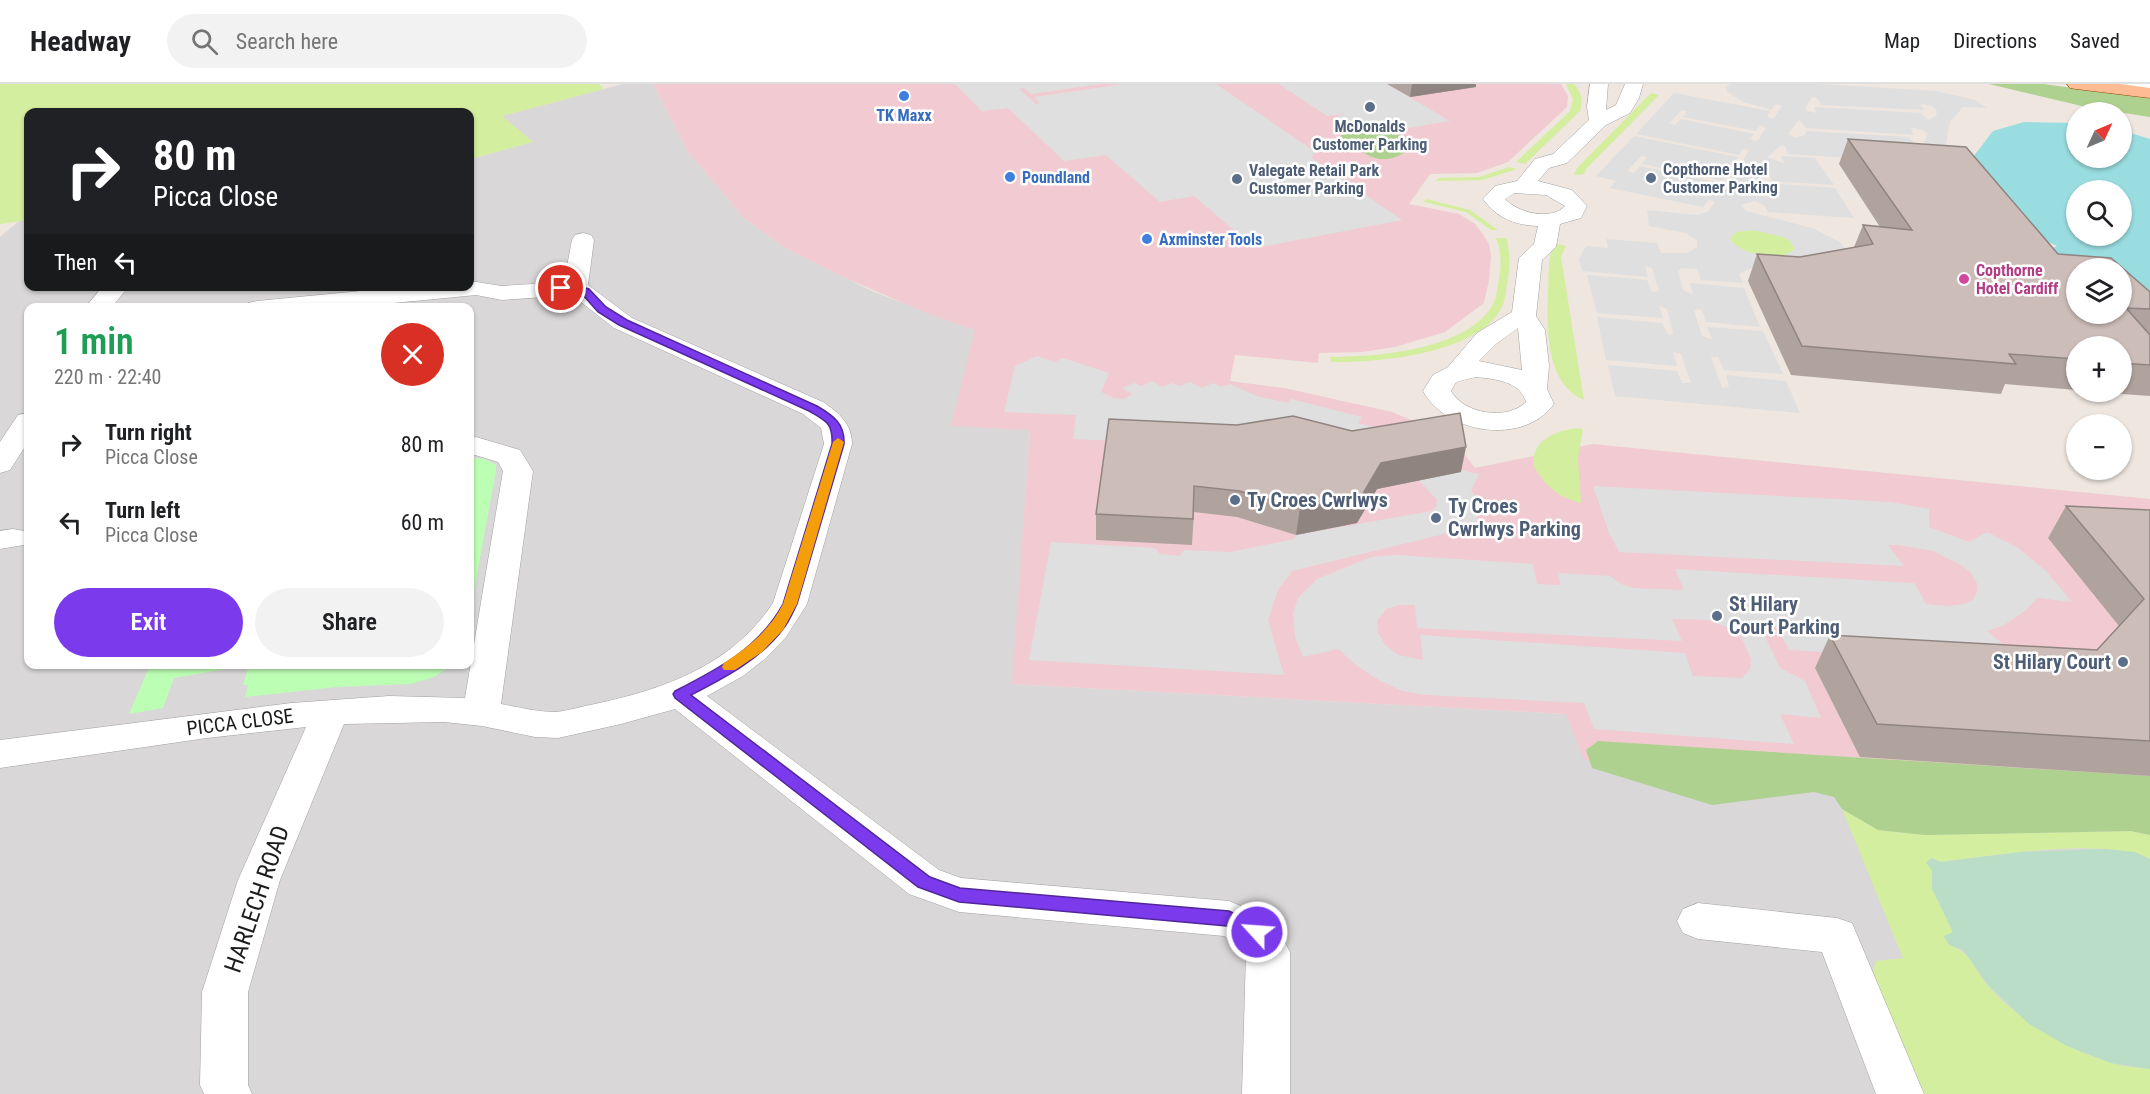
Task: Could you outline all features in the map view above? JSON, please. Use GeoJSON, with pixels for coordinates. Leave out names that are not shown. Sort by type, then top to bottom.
{"type":"FeatureCollection","features":[{"type":"Feature","properties":{"kind":"main road"},"geometry":{"type":"LineString","coordinates":[[2076,84],[2150,93]]}},
{"type":"Feature","properties":{"kind":"street"},"geometry":{"type":"LineString","coordinates":[[2127,84],[2150,88]]}},
{"type":"Feature","properties":{"kind":"street"},"geometry":{"type":"LineString","coordinates":[[1523,187],[1542,163],[1560,159],[1599,121],[1623,109],[1638,85]]}},
{"type":"Feature","properties":{"kind":"street"},"geometry":{"type":"LineString","coordinates":[[1594,88],[1599,121]]}},
{"type":"Feature","properties":{"kind":"street"},"geometry":{"type":"LineString","coordinates":[[1554,191],[1565,167],[1560,159]]}},
{"type":"Feature","properties":{"kind":"street"},"geometry":{"type":"LineString","coordinates":[[1523,187],[1554,191],[1565,195],[1576,206],[1573,213],[1550,219],[1531,218],[1512,213],[1497,205],[1494,199],[1502,190],[1523,187]]}},
{"type":"Feature","properties":{"kind":"street"},"geometry":{"type":"LineString","coordinates":[[1512,213],[1517,242],[1531,258]]}},
{"type":"Feature","properties":{"kind":"street"},"geometry":{"type":"LineString","coordinates":[[1534,389],[1523,380],[1509,375],[1476,369],[1458,371],[1446,376],[1439,383],[1437,392],[1446,405],[1475,418],[1508,421],[1523,418],[1534,412],[1540,405],[1534,389],[1536,366],[1532,330],[1524,316],[1531,258],[1545,247],[1550,219]]}},
{"type":"Feature","properties":{"kind":"street"},"geometry":{"type":"LineString","coordinates":[[474,288],[502,293],[575,288],[583,240]]}},
{"type":"Feature","properties":{"kind":"street","name":"PICCA CLOSE"},"geometry":{"type":"LineString","coordinates":[[0,754],[254,719],[419,707],[481,713],[553,725],[626,711],[680,694],[718,675],[747,655],[778,627],[790,604],[838,444],[839,431],[831,420],[813,408],[623,323],[602,309],[585,291],[575,288]]}},
{"type":"Feature","properties":{"kind":"street"},"geometry":{"type":"LineString","coordinates":[[102,303],[112,291]]}},
{"type":"Feature","properties":{"kind":"street"},"geometry":{"type":"LineString","coordinates":[[312,303],[443,291]]}},
{"type":"Feature","properties":{"kind":"street"},"geometry":{"type":"LineString","coordinates":[[1458,371],[1472,351],[1504,324],[1524,316]]}},
{"type":"Feature","properties":{"kind":"street"},"geometry":{"type":"LineString","coordinates":[[0,464],[24,427]]}},
{"type":"Feature","properties":{"kind":"street"},"geometry":{"type":"LineString","coordinates":[[474,446],[510,456],[518,471],[481,713]]}},
{"type":"Feature","properties":{"kind":"street"},"geometry":{"type":"LineString","coordinates":[[680,694],[924,882],[959,895],[1229,919],[1257,932],[1268,952],[1266,1094]]}},
{"type":"Feature","properties":{"kind":"street","name":"HARLECH ROAD"},"geometry":{"type":"LineString","coordinates":[[228,1094],[224,1085],[225,992],[259,880],[331,712]]}},
{"type":"Feature","properties":{"kind":"street"},"geometry":{"type":"LineString","coordinates":[[1698,921],[1837,936],[1900,1094]]}},
{"type":"Feature","properties":{"kind":"shaded area"},"geometry":{"type":"Polygon","coordinates":[[[623,84],[653,84],[688,152],[745,219],[784,247],[874,292],[975,330],[1030,430],[1013,684],[1566,714],[1823,776],[2150,808],[2150,1094],[0,1094],[0,237],[19,221],[24,220],[24,291],[474,291],[474,158],[533,142],[501,116],[623,84]]]}},
{"type":"Feature","properties":{"kind":"shaded area"},"geometry":{"type":"Polygon","coordinates":[[[653,84],[1561,84],[1568,96],[1567,107],[1508,162],[1477,173],[1430,174],[1409,204],[1459,214],[1475,224],[1482,233],[1489,244],[1491,255],[1484,303],[1445,332],[1395,347],[1362,352],[1319,353],[1318,363],[1235,355],[1230,381],[1284,388],[1392,412],[1451,437],[1475,468],[1592,444],[2150,499],[2150,808],[1823,776],[1584,760],[1566,714],[1012,684],[1030,430],[951,426],[975,330],[924,312],[839,275],[784,247],[745,219],[688,152],[653,84]]]}},
{"type":"Feature","properties":{"kind":"shaded area","name":"Valegate Retail Park Customer Parking"},"geometry":{"type":"Polygon","coordinates":[[[955,84],[1100,84],[1031,94],[1024,88],[1019,89],[1036,104],[1040,103],[1034,97],[1124,84],[1216,84],[1317,153],[1313,154],[1312,158],[1402,220],[1255,248],[1194,196],[1160,202],[1106,155],[1064,161],[1008,108],[982,111],[955,84]]]}},
{"type":"Feature","properties":{"kind":"shaded area","name":"McDonalds Customer Parking"},"geometry":{"type":"Polygon","coordinates":[[[1279,84],[1387,84],[1450,121],[1367,135],[1336,117],[1346,114],[1327,116],[1279,84]]]}},
{"type":"Feature","properties":{"kind":"shaded area","name":"Copthorne Hotel Customer Parking"},"geometry":{"type":"Polygon","coordinates":[[[1730,84],[1819,84],[1936,91],[1975,100],[1987,108],[1963,107],[1950,122],[1944,154],[1952,164],[1788,154],[1785,146],[1781,146],[1767,157],[1785,164],[1781,156],[1815,158],[1834,185],[1772,181],[1768,173],[1763,173],[1753,186],[1754,188],[1767,192],[1763,183],[1835,188],[1854,218],[1768,212],[1764,205],[1755,201],[1741,205],[1746,211],[1812,228],[1840,242],[1848,253],[1749,269],[1739,274],[1743,283],[1701,280],[1697,269],[1681,268],[1678,271],[1683,290],[1693,295],[1690,283],[1744,288],[1760,327],[1706,322],[1702,310],[1697,309],[1694,311],[1702,336],[1712,339],[1707,327],[1763,331],[1783,374],[1724,370],[1718,357],[1711,357],[1722,388],[1729,387],[1726,375],[1786,381],[1800,413],[1615,396],[1608,365],[1677,371],[1682,383],[1691,383],[1681,354],[1673,352],[1677,366],[1606,360],[1597,317],[1662,323],[1668,335],[1673,334],[1667,309],[1659,306],[1663,318],[1597,313],[1587,275],[1647,280],[1652,292],[1659,291],[1652,268],[1645,266],[1648,277],[1582,271],[1579,259],[1586,246],[1608,248],[1606,239],[1657,243],[1661,253],[1688,253],[1697,247],[1697,240],[1686,233],[1649,226],[1647,210],[1697,215],[1708,212],[1714,201],[1708,200],[1703,207],[1610,188],[1616,181],[1596,176],[1634,136],[1738,157],[1733,165],[1740,166],[1749,150],[1743,149],[1739,155],[1636,134],[1674,93],[1770,111],[1767,117],[1770,118],[1774,118],[1782,106],[1776,104],[1771,110],[1744,102],[1727,92],[1726,88],[1730,84]],[[1811,98],[1805,109],[1817,113],[1814,107],[1921,113],[1928,120],[1936,116],[1937,111],[1931,106],[1922,104],[1920,105],[1925,110],[1821,105],[1817,98],[1811,98]],[[1682,110],[1669,123],[1675,125],[1681,119],[1754,134],[1750,139],[1754,141],[1758,140],[1766,128],[1760,125],[1756,131],[1683,117],[1687,111],[1682,110]],[[1798,121],[1788,134],[1796,138],[1805,135],[1807,131],[1909,137],[1915,144],[1923,144],[1928,134],[1910,127],[1914,135],[1806,128],[1801,121],[1798,121]],[[1641,156],[1628,170],[1634,173],[1640,166],[1719,183],[1715,190],[1719,191],[1732,175],[1727,173],[1721,180],[1642,164],[1647,157],[1641,156]],[[1752,230],[1736,232],[1730,239],[1732,243],[1745,251],[1766,256],[1786,255],[1795,249],[1790,241],[1783,237],[1752,230]]]}},
{"type":"Feature","properties":{"kind":"shaded area","name":"Ty Croes Cwrlwys Parking"},"geometry":{"type":"Polygon","coordinates":[[[1037,356],[1055,362],[1063,358],[1109,373],[1101,392],[1113,398],[1124,399],[1132,394],[1122,388],[1134,383],[1141,386],[1152,381],[1162,387],[1172,383],[1179,386],[1190,382],[1202,388],[1213,383],[1221,387],[1230,384],[1257,396],[1287,403],[1291,399],[1362,417],[1358,423],[1382,429],[1444,457],[1464,462],[1461,470],[1479,474],[1471,491],[1480,500],[1477,526],[1292,571],[1278,590],[1268,620],[1284,675],[1029,660],[1051,542],[1155,548],[1160,554],[1180,556],[1184,550],[1230,552],[1294,539],[1296,535],[1431,511],[1436,507],[1437,500],[1388,447],[1232,446],[1073,439],[1076,415],[1004,412],[1015,366],[1037,356]]]}},
{"type":"Feature","properties":{"kind":"shaded area","name":"St Hilary Court Parking"},"geometry":{"type":"Polygon","coordinates":[[[1593,486],[1891,502],[1929,509],[1929,527],[1969,542],[1987,532],[2017,547],[2046,571],[2072,602],[2037,598],[2025,611],[2004,625],[1987,631],[2020,658],[1977,661],[1789,650],[1775,625],[1767,624],[1763,632],[1780,668],[1805,681],[1821,718],[1780,714],[1794,744],[1594,729],[1584,703],[1426,695],[1402,691],[1357,666],[1338,649],[1303,657],[1295,637],[1293,613],[1298,598],[1317,579],[1371,557],[1396,555],[1533,564],[1537,584],[1561,585],[1558,573],[1610,576],[1621,584],[1633,588],[1684,590],[1675,569],[1914,583],[1926,604],[1946,606],[1964,604],[1973,600],[1977,592],[1977,583],[1971,573],[1961,565],[1933,551],[1898,545],[1888,545],[1904,566],[1619,552],[1609,533],[1593,486]],[[1399,605],[1386,609],[1377,621],[1378,633],[1385,645],[1399,655],[1423,660],[1420,635],[1685,653],[1693,676],[1742,678],[1750,669],[1751,659],[1739,632],[1707,620],[1672,619],[1682,641],[1417,628],[1415,605],[1399,605]]]}},
{"type":"Feature","properties":{"kind":"green space"},"geometry":{"type":"Polygon","coordinates":[[[0,84],[599,84],[604,89],[502,116],[533,142],[474,158],[474,108],[24,108],[24,221],[0,224],[0,84]]]}},
{"type":"Feature","properties":{"kind":"green space"},"geometry":{"type":"Polygon","coordinates":[[[1566,84],[1574,84],[1579,90],[1582,100],[1580,111],[1525,164],[1516,162],[1570,111],[1573,99],[1566,84]]]}},
{"type":"Feature","properties":{"kind":"green space"},"geometry":{"type":"Polygon","coordinates":[[[1989,84],[2043,84],[2150,98],[2150,117],[2132,114],[2132,102],[2066,102],[1989,84]]]}},
{"type":"Feature","properties":{"kind":"green space"},"geometry":{"type":"Polygon","coordinates":[[[1651,93],[1659,95],[1586,169],[1584,174],[1574,175],[1577,168],[1651,93]]]}},
{"type":"Feature","properties":{"kind":"green space"},"geometry":{"type":"Polygon","coordinates":[[[1350,132],[1396,135],[1412,139],[1412,142],[1402,154],[1393,158],[1377,158],[1363,152],[1341,137],[1350,132]]]}},
{"type":"Feature","properties":{"kind":"green space"},"geometry":{"type":"Polygon","coordinates":[[[1509,167],[1517,169],[1482,180],[1435,181],[1439,178],[1479,177],[1509,167]]]}},
{"type":"Feature","properties":{"kind":"green space"},"geometry":{"type":"Polygon","coordinates":[[[1426,199],[1470,210],[1498,230],[1491,230],[1466,212],[1424,202],[1426,199]]]}},
{"type":"Feature","properties":{"kind":"green space"},"geometry":{"type":"Polygon","coordinates":[[[1752,230],[1783,236],[1795,249],[1781,256],[1761,256],[1742,250],[1730,239],[1735,232],[1752,230]]]}},
{"type":"Feature","properties":{"kind":"green space"},"geometry":{"type":"Polygon","coordinates":[[[1496,238],[1506,238],[1509,267],[1502,307],[1490,323],[1472,336],[1425,352],[1374,360],[1331,362],[1330,357],[1371,355],[1418,348],[1462,333],[1479,321],[1492,306],[1497,293],[1500,258],[1496,238]]]}},
{"type":"Feature","properties":{"kind":"green space"},"geometry":{"type":"Polygon","coordinates":[[[1555,243],[1566,246],[1561,257],[1584,400],[1571,392],[1561,381],[1555,367],[1548,336],[1549,272],[1555,243]]]}},
{"type":"Feature","properties":{"kind":"green space"},"geometry":{"type":"Polygon","coordinates":[[[1580,428],[1583,430],[1578,458],[1581,503],[1553,490],[1533,465],[1537,448],[1548,437],[1555,433],[1580,428]]]}},
{"type":"Feature","properties":{"kind":"green space"},"geometry":{"type":"Polygon","coordinates":[[[474,458],[485,459],[496,465],[496,471],[474,590],[474,458]]]}},
{"type":"Feature","properties":{"kind":"green space"},"geometry":{"type":"Polygon","coordinates":[[[148,669],[226,669],[174,678],[163,708],[129,714],[148,669]]]}},
{"type":"Feature","properties":{"kind":"green space"},"geometry":{"type":"Polygon","coordinates":[[[248,669],[446,669],[434,677],[411,684],[338,687],[245,697],[248,685],[243,685],[248,669]]]}},
{"type":"Feature","properties":{"kind":"green space"},"geometry":{"type":"Polygon","coordinates":[[[1598,741],[2150,776],[2150,835],[2131,831],[1925,835],[1878,830],[1842,809],[1834,797],[1814,792],[1712,805],[1592,768],[1586,750],[1598,741]]]}},
{"type":"Feature","properties":{"kind":"green space"},"geometry":{"type":"Polygon","coordinates":[[[1842,809],[1878,830],[1925,835],[2131,831],[2150,835],[2150,859],[2129,852],[2077,848],[2018,852],[1941,862],[1931,858],[1933,889],[1953,933],[1944,936],[1949,945],[1968,957],[2001,1000],[2044,1032],[2076,1049],[2109,1062],[2150,1069],[2150,1094],[1924,1094],[1873,970],[1876,961],[1903,958],[1842,809]]]}},
{"type":"Feature","properties":{"kind":"green space"},"geometry":{"type":"Polygon","coordinates":[[[2105,849],[2135,852],[2150,859],[2150,1069],[2111,1063],[2067,1046],[2029,1024],[1989,986],[1963,950],[1949,945],[1944,936],[1953,932],[1932,889],[1932,870],[1926,863],[1931,858],[1941,862],[2021,852],[2105,849]]]}},
{"type":"Feature","properties":{"kind":"water"},"geometry":{"type":"Polygon","coordinates":[[[2024,122],[2066,123],[2066,168],[2132,168],[2132,133],[2150,139],[2150,335],[2132,315],[2132,258],[2066,258],[2066,262],[2047,251],[2057,246],[2044,240],[1973,157],[1993,131],[2024,122]]]}},
{"type":"Feature","properties":{"kind":"building","name":"Copthorne Hotel Cardiff"},"geometry":{"type":"Polygon","coordinates":[[[1848,139],[1966,147],[2058,254],[2111,258],[2066,258],[2066,324],[2132,324],[2132,315],[2150,335],[2150,365],[2132,364],[2132,336],[2066,336],[2066,358],[2009,354],[2016,364],[1802,346],[1757,254],[1800,257],[1873,244],[1863,225],[1912,230],[1848,139]]]}},
{"type":"Feature","properties":{"kind":"building","name":"Copthorne Hotel Cardiff"},"geometry":{"type":"Polygon","coordinates":[[[2132,276],[2150,292],[2150,309],[2132,308],[2132,276]]]}},
{"type":"Feature","properties":{"kind":"building","name":"Ty Croes Cwrlwys"},"geometry":{"type":"Polygon","coordinates":[[[1460,413],[1466,447],[1381,463],[1361,497],[1300,508],[1239,491],[1194,486],[1193,519],[1096,514],[1109,419],[1237,425],[1293,416],[1352,431],[1460,413]]]}},
{"type":"Feature","properties":{"kind":"building"},"geometry":{"type":"Polygon","coordinates":[[[2066,506],[2150,510],[2150,741],[1877,724],[1830,635],[2097,650],[2144,599],[2066,506]]]}},
{"type":"Feature","properties":{"kind":"slow traffic"},"geometry":{"type":"LineString","coordinates":[[730,667],[756,648],[778,627],[790,604],[838,442]]}},
{"type":"Feature","properties":{"kind":"place","name":"TK Maxx"},"geometry":{"type":"Point","coordinates":[904,96]}},
{"type":"Feature","properties":{"kind":"place","name":"McDonalds Customer Parking"},"geometry":{"type":"Point","coordinates":[1370,107]}},
{"type":"Feature","properties":{"kind":"place","name":"Poundland"},"geometry":{"type":"Point","coordinates":[1010,177]}},
{"type":"Feature","properties":{"kind":"place","name":"Copthorne Hotel Customer Parking"},"geometry":{"type":"Point","coordinates":[1651,178]}},
{"type":"Feature","properties":{"kind":"place","name":"Valegate Retail Park Customer Parking"},"geometry":{"type":"Point","coordinates":[1237,179]}},
{"type":"Feature","properties":{"kind":"place","name":"Axminster Tools"},"geometry":{"type":"Point","coordinates":[1147,239]}},
{"type":"Feature","properties":{"kind":"place","name":"Copthorne Hotel Cardiff"},"geometry":{"type":"Point","coordinates":[1964,279]}},
{"type":"Feature","properties":{"kind":"place","name":"Ty Croes Cwrlwys"},"geometry":{"type":"Point","coordinates":[1235,500]}},
{"type":"Feature","properties":{"kind":"place","name":"Ty Croes Cwrlwys Parking"},"geometry":{"type":"Point","coordinates":[1436,518]}},
{"type":"Feature","properties":{"kind":"place","name":"St Hilary Court Parking"},"geometry":{"type":"Point","coordinates":[1717,616]}},
{"type":"Feature","properties":{"kind":"place","name":"St Hilary Court"},"geometry":{"type":"Point","coordinates":[2123,662]}},
{"type":"Feature","properties":{"kind":"route"},"geometry":{"type":"LineString","coordinates":[[561,288],[585,291],[602,309],[623,323],[813,408],[831,420],[839,431],[838,444],[790,604],[778,627],[756,648],[718,675],[680,694],[924,882],[959,895],[1229,919],[1257,932]]}}]}
